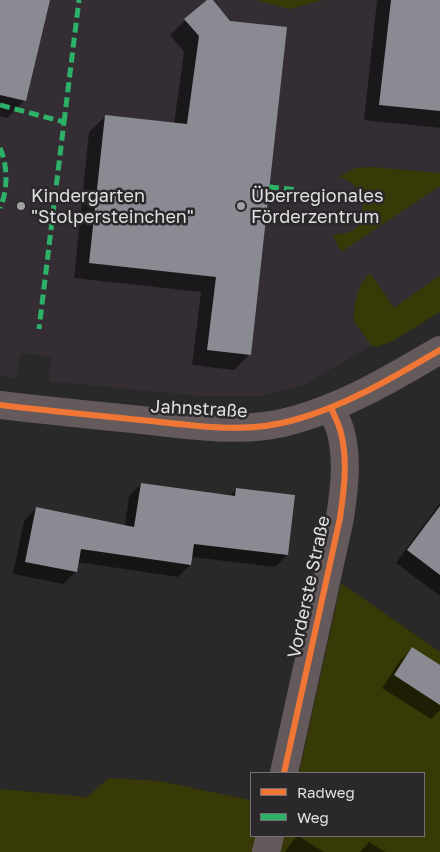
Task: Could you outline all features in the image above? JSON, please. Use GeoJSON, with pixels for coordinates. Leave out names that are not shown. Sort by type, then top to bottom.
{"type":"FeatureCollection","features":[{"type":"Feature","properties":{"kind":"street","name":"Jahnstraße"},"geometry":{"type":"LineString","coordinates":[[0,405],[220,428],[262,426],[293,421],[331,408],[376,386],[440,350]]}},
{"type":"Feature","properties":{"kind":"street","name":"Vorderste Straße"},"geometry":{"type":"LineString","coordinates":[[284,772],[340,518],[344,488],[344,459],[341,432],[331,408]]}},
{"type":"Feature","properties":{"kind":"street"},"geometry":{"type":"LineString","coordinates":[[266,852],[270,837]]}},
{"type":"Feature","properties":{"kind":"shaded area","name":"Überregionales Förderzentrum"},"geometry":{"type":"Polygon","coordinates":[[[0,0],[440,0],[440,300],[359,353],[305,384],[262,396],[202,396],[49,381],[51,357],[20,353],[17,378],[0,376],[0,0]]]}},
{"type":"Feature","properties":{"kind":"shaded area"},"geometry":{"type":"Polygon","coordinates":[[[255,0],[324,0],[289,9],[255,0]]]}},
{"type":"Feature","properties":{"kind":"shaded area"},"geometry":{"type":"Polygon","coordinates":[[[372,167],[440,173],[440,186],[341,252],[333,235],[354,230],[360,223],[363,210],[361,198],[354,186],[349,181],[339,177],[355,168],[372,167]]]}},
{"type":"Feature","properties":{"kind":"shaded area"},"geometry":{"type":"Polygon","coordinates":[[[370,273],[394,308],[440,275],[440,312],[391,342],[376,347],[371,345],[354,321],[357,295],[361,284],[370,273]]]}},
{"type":"Feature","properties":{"kind":"shaded area"},"geometry":{"type":"Polygon","coordinates":[[[341,583],[440,652],[440,852],[0,852],[0,789],[87,797],[109,778],[159,781],[250,800],[250,837],[425,837],[425,772],[299,772],[341,583]]]}},
{"type":"Feature","properties":{"kind":"building"},"geometry":{"type":"Polygon","coordinates":[[[0,0],[50,0],[26,101],[0,95],[0,0]]]}},
{"type":"Feature","properties":{"kind":"building"},"geometry":{"type":"Polygon","coordinates":[[[207,0],[213,0],[230,21],[287,27],[251,355],[207,350],[216,277],[89,263],[105,115],[187,124],[199,36],[184,19],[207,0]]]}},
{"type":"Feature","properties":{"kind":"building"},"geometry":{"type":"Polygon","coordinates":[[[391,0],[440,0],[440,111],[379,105],[391,0]]]}},
{"type":"Feature","properties":{"kind":"building"},"geometry":{"type":"Polygon","coordinates":[[[141,483],[235,496],[236,488],[295,495],[288,555],[194,544],[191,565],[81,549],[77,572],[25,562],[36,507],[134,527],[141,483]]]}},
{"type":"Feature","properties":{"kind":"building"},"geometry":{"type":"Polygon","coordinates":[[[440,506],[440,575],[407,550],[440,506]]]}},
{"type":"Feature","properties":{"kind":"building"},"geometry":{"type":"Polygon","coordinates":[[[412,647],[440,665],[440,705],[394,675],[412,647]]]}},
{"type":"Feature","properties":{"kind":"marked path"},"geometry":{"type":"LineString","coordinates":[[64,122],[79,0]]}},
{"type":"Feature","properties":{"kind":"marked path"},"geometry":{"type":"LineString","coordinates":[[0,105],[64,122],[39,329]]}},
{"type":"Feature","properties":{"kind":"marked path"},"geometry":{"type":"LineString","coordinates":[[0,148],[6,170],[6,186],[0,208]]}},
{"type":"Feature","properties":{"kind":"marked path"},"geometry":{"type":"LineString","coordinates":[[269,187],[299,190]]}},
{"type":"Feature","properties":{"kind":"cycle path"},"geometry":{"type":"LineString","coordinates":[[0,405],[205,427],[258,427],[294,420],[351,399],[440,350]]}},
{"type":"Feature","properties":{"kind":"cycle path"},"geometry":{"type":"LineString","coordinates":[[284,772],[340,518],[345,476],[344,454],[340,430],[331,407]]}},
{"type":"Feature","properties":{"kind":"place","name":"Kindergarten \"Stolpersteinchen\""},"geometry":{"type":"Point","coordinates":[21,206]}},
{"type":"Feature","properties":{"kind":"place","name":"Überregionales Förderzentrum"},"geometry":{"type":"Point","coordinates":[241,206]}}]}
